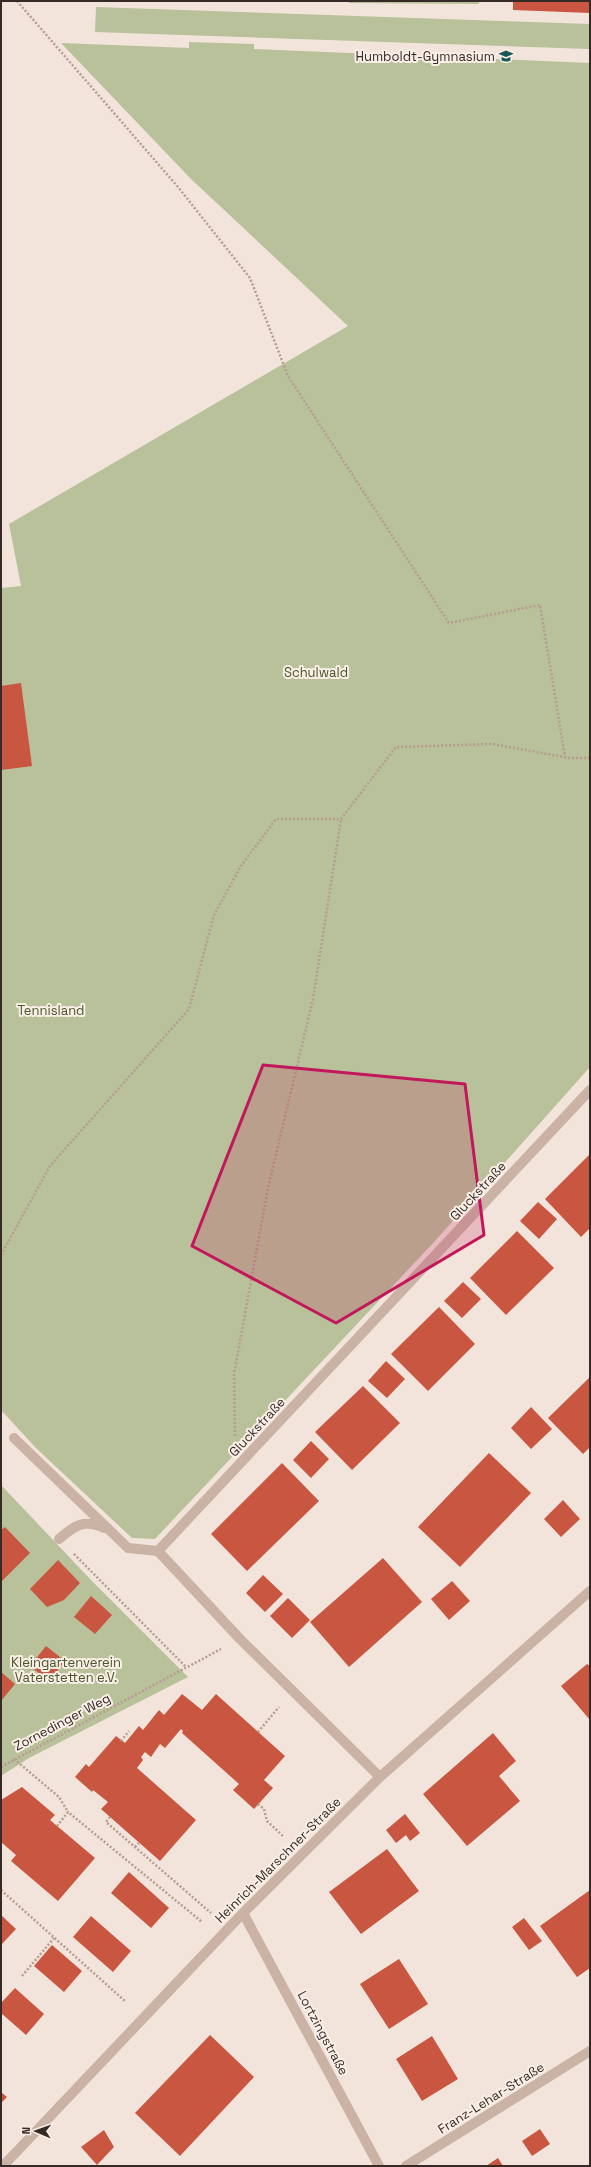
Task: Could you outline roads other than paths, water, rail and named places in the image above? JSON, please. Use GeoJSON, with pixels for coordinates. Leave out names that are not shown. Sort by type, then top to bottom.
{"type":"FeatureCollection","features":[{"type":"Feature","properties":{"kind":"street","name":"Gluckstraße"},"geometry":{"type":"LineString","coordinates":[[158,1551],[590,1090]]}},
{"type":"Feature","properties":{"kind":"street"},"geometry":{"type":"LineString","coordinates":[[14,1438],[128,1548],[158,1551],[240,1639],[380,1777]]}},
{"type":"Feature","properties":{"kind":"street"},"geometry":{"type":"LineString","coordinates":[[59,1539],[70,1529],[80,1524],[94,1523],[108,1529]]}},
{"type":"Feature","properties":{"kind":"street","name":"Heinrich-Marschner-Straße"},"geometry":{"type":"LineString","coordinates":[[3,2166],[243,1913],[380,1777],[590,1591]]}},
{"type":"Feature","properties":{"kind":"street","name":"Lortzingstraße"},"geometry":{"type":"LineString","coordinates":[[243,1913],[379,2166]]}},
{"type":"Feature","properties":{"kind":"street","name":"Franz-Lehar-Straße"},"geometry":{"type":"LineString","coordinates":[[406,2166],[590,2052]]}},
{"type":"Feature","properties":{"kind":"place","name":"Humboldt-Gymnasium"},"geometry":{"type":"Point","coordinates":[506,56]}},
{"type":"Feature","properties":{"kind":"park label","name":"Schulwald"},"geometry":{"type":"Point","coordinates":[316,672]}},
{"type":"Feature","properties":{"kind":"park label","name":"Tennisland"},"geometry":{"type":"Point","coordinates":[51,1010]}},
{"type":"Feature","properties":{"kind":"park label","name":"Kleingartenverein Vaterstetten e.V."},"geometry":{"type":"Point","coordinates":[66,1670]}}]}
